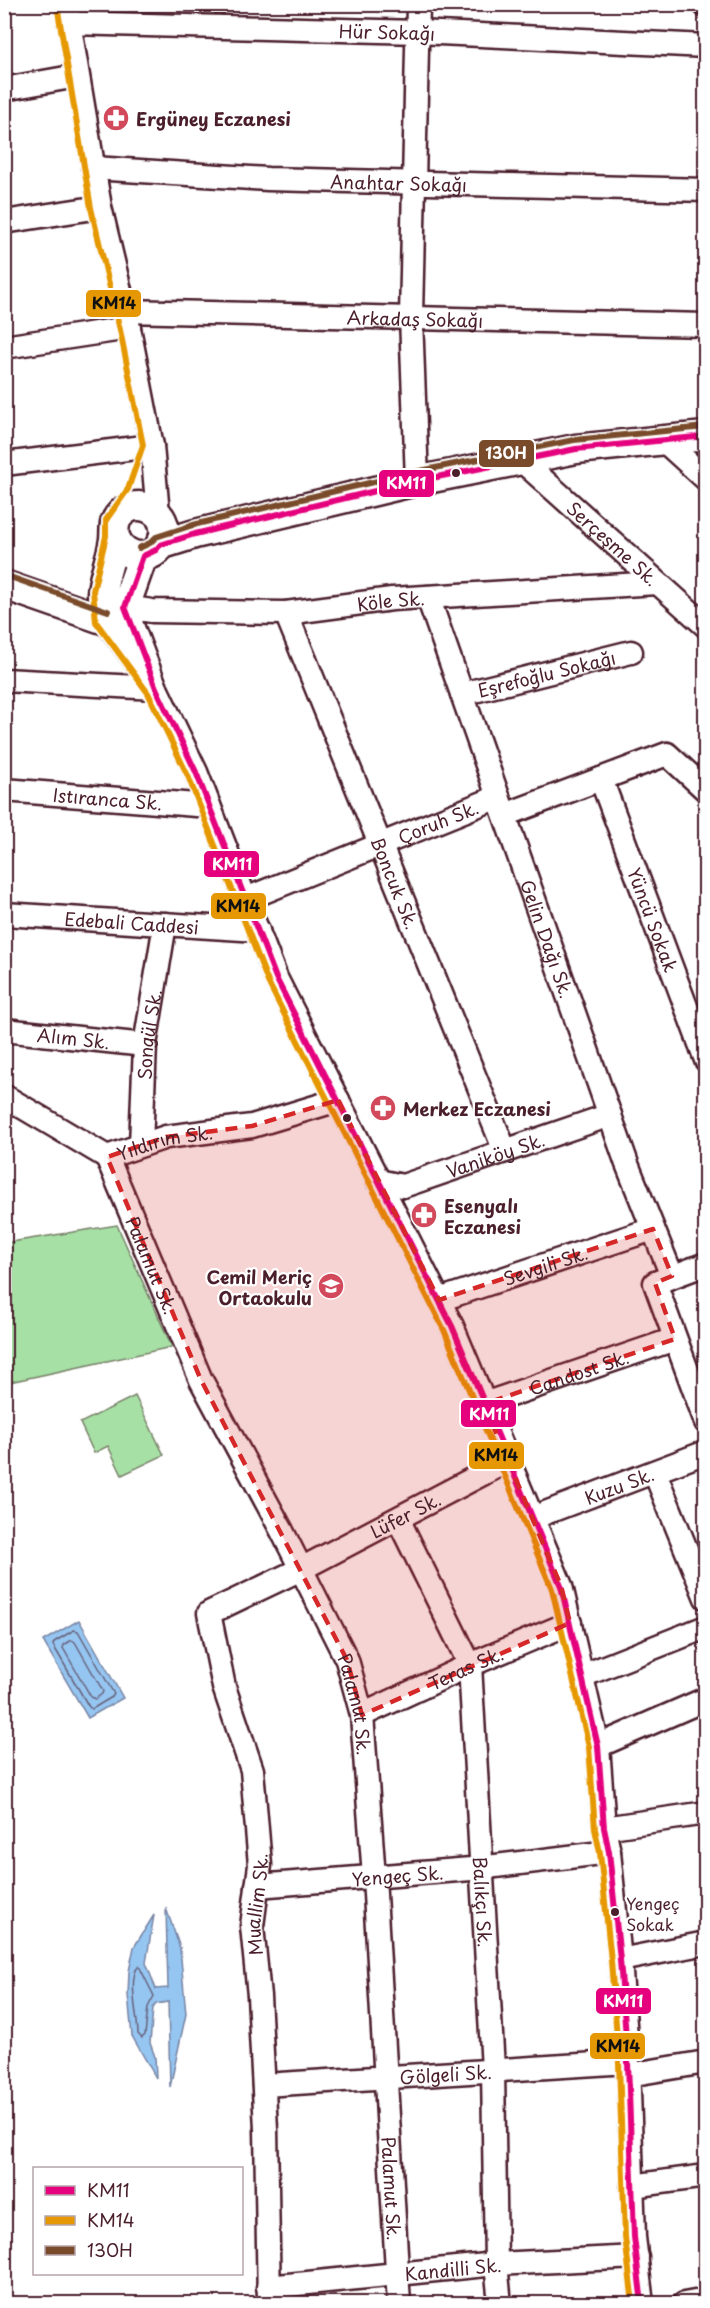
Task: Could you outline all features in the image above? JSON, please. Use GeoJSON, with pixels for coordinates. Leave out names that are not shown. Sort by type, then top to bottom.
{"type":"FeatureCollection","features":[{"type":"Feature","properties":{"kind":"main road"},"geometry":{"type":"LineString","coordinates":[[115,537],[122,550],[135,556],[156,534],[244,523],[417,481],[576,449],[705,436]]}},
{"type":"Feature","properties":{"kind":"main road"},"geometry":{"type":"LineString","coordinates":[[139,505],[153,510],[156,534],[111,606],[115,522],[125,510],[139,505]]}},
{"type":"Feature","properties":{"kind":"main road"},"geometry":{"type":"LineString","coordinates":[[4,572],[83,592],[111,606]]}},
{"type":"Feature","properties":{"kind":"main road"},"geometry":{"type":"LineString","coordinates":[[4,585],[111,606]]}},
{"type":"Feature","properties":{"kind":"street"},"geometry":{"type":"LineString","coordinates":[[417,481],[411,316],[418,4]]}},
{"type":"Feature","properties":{"kind":"street"},"geometry":{"type":"LineString","coordinates":[[68,14],[100,207],[127,320],[152,446],[156,534]]}},
{"type":"Feature","properties":{"kind":"street","name":"Hür Sokağı"},"geometry":{"type":"LineString","coordinates":[[68,14],[705,46]]}},
{"type":"Feature","properties":{"kind":"street"},"geometry":{"type":"LineString","coordinates":[[4,89],[77,76]]}},
{"type":"Feature","properties":{"kind":"street","name":"Anahtar Sokağı"},"geometry":{"type":"LineString","coordinates":[[93,168],[268,179],[705,190]]}},
{"type":"Feature","properties":{"kind":"street"},"geometry":{"type":"LineString","coordinates":[[4,222],[100,207]]}},
{"type":"Feature","properties":{"kind":"street","name":"Arkadaş Sokağı"},"geometry":{"type":"LineString","coordinates":[[4,347],[127,320],[411,316],[705,325]]}},
{"type":"Feature","properties":{"kind":"street"},"geometry":{"type":"LineString","coordinates":[[662,439],[705,479]]}},
{"type":"Feature","properties":{"kind":"street"},"geometry":{"type":"LineString","coordinates":[[4,464],[152,446]]}},
{"type":"Feature","properties":{"kind":"street"},"geometry":{"type":"LineString","coordinates":[[125,510],[136,493],[152,446]]}},
{"type":"Feature","properties":{"kind":"street","name":"Serçeşme Sk."},"geometry":{"type":"LineString","coordinates":[[521,460],[705,626]]}},
{"type":"Feature","properties":{"kind":"street","name":"Köle Sk."},"geometry":{"type":"LineString","coordinates":[[111,606],[152,611],[286,613],[392,599],[657,583]]}},
{"type":"Feature","properties":{"kind":"street","name":"Gelin Dağı Sk."},"geometry":{"type":"LineString","coordinates":[[428,597],[610,1115],[672,1276]]}},
{"type":"Feature","properties":{"kind":"street"},"geometry":{"type":"LineString","coordinates":[[111,606],[156,688],[196,772],[276,978],[439,1300],[561,1586],[598,1746],[604,1828],[609,1852],[620,1960],[628,2068],[634,2237],[642,2304]]}},
{"type":"Feature","properties":{"kind":"street","name":"Boncuk Sk."},"geometry":{"type":"LineString","coordinates":[[286,613],[505,1151]]}},
{"type":"Feature","properties":{"kind":"street","name":"Eşrefoğlu Sokağı"},"geometry":{"type":"LineString","coordinates":[[462,694],[631,651]]}},
{"type":"Feature","properties":{"kind":"street"},"geometry":{"type":"LineString","coordinates":[[4,680],[156,688]]}},
{"type":"Feature","properties":{"kind":"street","name":"Çoruh Sk."},"geometry":{"type":"LineString","coordinates":[[246,899],[379,845],[501,806],[601,779],[667,754],[705,790]]}},
{"type":"Feature","properties":{"kind":"street","name":"Yüncü Sokak"},"geometry":{"type":"LineString","coordinates":[[601,779],[705,1060]]}},
{"type":"Feature","properties":{"kind":"street","name":"Istıranca Sk."},"geometry":{"type":"LineString","coordinates":[[4,790],[209,806]]}},
{"type":"Feature","properties":{"kind":"street","name":"Edebali Caddesi"},"geometry":{"type":"LineString","coordinates":[[4,914],[258,930]]}},
{"type":"Feature","properties":{"kind":"street","name":"Songül Sk."},"geometry":{"type":"LineString","coordinates":[[141,1145],[145,1045],[165,924]]}},
{"type":"Feature","properties":{"kind":"street","name":"Alım Sk."},"geometry":{"type":"LineString","coordinates":[[4,1030],[145,1045]]}},
{"type":"Feature","properties":{"kind":"street","name":"Yıldırım Sk."},"geometry":{"type":"LineString","coordinates":[[4,1096],[107,1157],[166,1137],[252,1126],[338,1100]]}},
{"type":"Feature","properties":{"kind":"street","name":"Vaniköy Sk."},"geometry":{"type":"LineString","coordinates":[[378,1181],[403,1186],[610,1115]]}},
{"type":"Feature","properties":{"kind":"street","name":"Palamut Sk."},"geometry":{"type":"LineString","coordinates":[[107,1157],[201,1380],[301,1569],[346,1660],[362,1715],[387,2077],[399,2304]]}},
{"type":"Feature","properties":{"kind":"street","name":"Sevgili Sk."},"geometry":{"type":"LineString","coordinates":[[439,1300],[653,1229]]}},
{"type":"Feature","properties":{"kind":"street"},"geometry":{"type":"LineString","coordinates":[[705,1264],[655,1283],[705,1422]]}},
{"type":"Feature","properties":{"kind":"street","name":"Candost Sk."},"geometry":{"type":"LineString","coordinates":[[484,1404],[675,1339]]}},
{"type":"Feature","properties":{"kind":"street","name":"Kuzu Sk."},"geometry":{"type":"LineString","coordinates":[[532,1518],[705,1452]]}},
{"type":"Feature","properties":{"kind":"street","name":"Lüfer Sk."},"geometry":{"type":"LineString","coordinates":[[301,1569],[509,1460]]}},
{"type":"Feature","properties":{"kind":"street"},"geometry":{"type":"LineString","coordinates":[[655,1473],[705,1598]]}},
{"type":"Feature","properties":{"kind":"street","name":"Balıkçı Sk."},"geometry":{"type":"LineString","coordinates":[[398,1519],[470,1665],[493,2069],[496,2264],[500,2304]]}},
{"type":"Feature","properties":{"kind":"street","name":"Muallim Sk."},"geometry":{"type":"LineString","coordinates":[[269,2295],[260,1996],[252,1926],[260,1865],[252,1770],[224,1687],[209,1613],[301,1569]]}},
{"type":"Feature","properties":{"kind":"street","name":"Teras Sk."},"geometry":{"type":"LineString","coordinates":[[362,1715],[470,1665],[570,1623]]}},
{"type":"Feature","properties":{"kind":"street"},"geometry":{"type":"LineString","coordinates":[[582,1676],[705,1627]]}},
{"type":"Feature","properties":{"kind":"street"},"geometry":{"type":"LineString","coordinates":[[598,1746],[705,1699]]}},
{"type":"Feature","properties":{"kind":"street"},"geometry":{"type":"LineString","coordinates":[[604,1828],[705,1813]]}},
{"type":"Feature","properties":{"kind":"street","name":"Yengeç Sk."},"geometry":{"type":"LineString","coordinates":[[257,1886],[482,1868],[609,1852]]}},
{"type":"Feature","properties":{"kind":"street"},"geometry":{"type":"LineString","coordinates":[[620,1960],[705,1943]]}},
{"type":"Feature","properties":{"kind":"street","name":"Gölgeli Sk."},"geometry":{"type":"LineString","coordinates":[[264,2085],[493,2069],[628,2068],[705,2062]]}},
{"type":"Feature","properties":{"kind":"street"},"geometry":{"type":"LineString","coordinates":[[632,2186],[705,2176]]}},
{"type":"Feature","properties":{"kind":"street","name":"Kandilli Sk."},"geometry":{"type":"LineString","coordinates":[[269,2295],[398,2274],[496,2264],[637,2257]]}},
{"type":"Feature","properties":{"kind":"street"},"geometry":{"type":"LineString","coordinates":[[684,2304],[705,2300]]}},
{"type":"Feature","properties":{"kind":"highlighted area"},"geometry":{"type":"Polygon","coordinates":[[[338,1100],[439,1300],[653,1229],[672,1276],[655,1283],[675,1339],[484,1404],[561,1586],[570,1623],[362,1715],[347,1660],[201,1380],[107,1157],[166,1137],[252,1126],[338,1100]]]}},
{"type":"Feature","properties":{"kind":"green space"},"geometry":{"type":"Polygon","coordinates":[[[117,1225],[172,1347],[5,1383],[5,1243],[117,1225]]]}},
{"type":"Feature","properties":{"kind":"green space"},"geometry":{"type":"Polygon","coordinates":[[[135,1396],[164,1455],[122,1475],[108,1446],[94,1453],[80,1423],[135,1396]]]}},
{"type":"Feature","properties":{"kind":"water"},"geometry":{"type":"Polygon","coordinates":[[[79,1620],[123,1698],[88,1718],[43,1641],[79,1620]]]}},
{"type":"Feature","properties":{"kind":"water"},"geometry":{"type":"Polygon","coordinates":[[[166,1908],[180,1948],[186,2014],[170,2087],[168,2002],[156,2004],[153,2008],[150,2043],[155,2057],[156,2078],[132,2036],[128,1995],[129,1971],[134,1947],[154,1915],[146,1963],[156,1989],[168,1988],[166,1908]]]}},
{"type":"Feature","properties":{"kind":"transit line","name":"KM14"},"geometry":{"type":"LineString","coordinates":[[57,5],[91,208],[120,330],[143,445],[128,489],[106,520],[106,536],[93,591],[96,622],[148,693],[188,776],[268,982],[444,1330],[552,1589],[589,1747],[595,1829],[600,1853],[611,1961],[619,2063],[625,2237],[633,2304]]}},
{"type":"Feature","properties":{"kind":"transit line","name":"130H"},"geometry":{"type":"LineString","coordinates":[[139,548],[156,537],[193,525],[415,472],[574,440],[705,427]]}},
{"type":"Feature","properties":{"kind":"transit line","name":"KM11"},"geometry":{"type":"LineString","coordinates":[[642,2304],[634,2237],[628,2062],[620,1960],[609,1852],[604,1828],[598,1746],[561,1586],[452,1326],[276,978],[196,772],[156,688],[125,607],[143,556],[156,550],[160,545],[195,534],[417,481],[576,449],[706,436]]}},
{"type":"Feature","properties":{"kind":"transit line","name":"130H"},"geometry":{"type":"LineString","coordinates":[[7,576],[108,611]]}},
{"type":"Feature","properties":{"kind":"place","name":"Ergüney Eczanesi"},"geometry":{"type":"Point","coordinates":[116,118]}},
{"type":"Feature","properties":{"kind":"place","name":"Merkez Eczanesi"},"geometry":{"type":"Point","coordinates":[383,1108]}},
{"type":"Feature","properties":{"kind":"place","name":"Esenyalı Eczanesi"},"geometry":{"type":"Point","coordinates":[424,1215]}},
{"type":"Feature","properties":{"kind":"place","name":"Cemil Meriç Ortaokulu"},"geometry":{"type":"Point","coordinates":[331,1286]}},
{"type":"Feature","properties":{"kind":"place","name":"Yengeç Sokak"},"geometry":{"type":"Point","coordinates":[615,1912]}}]}
